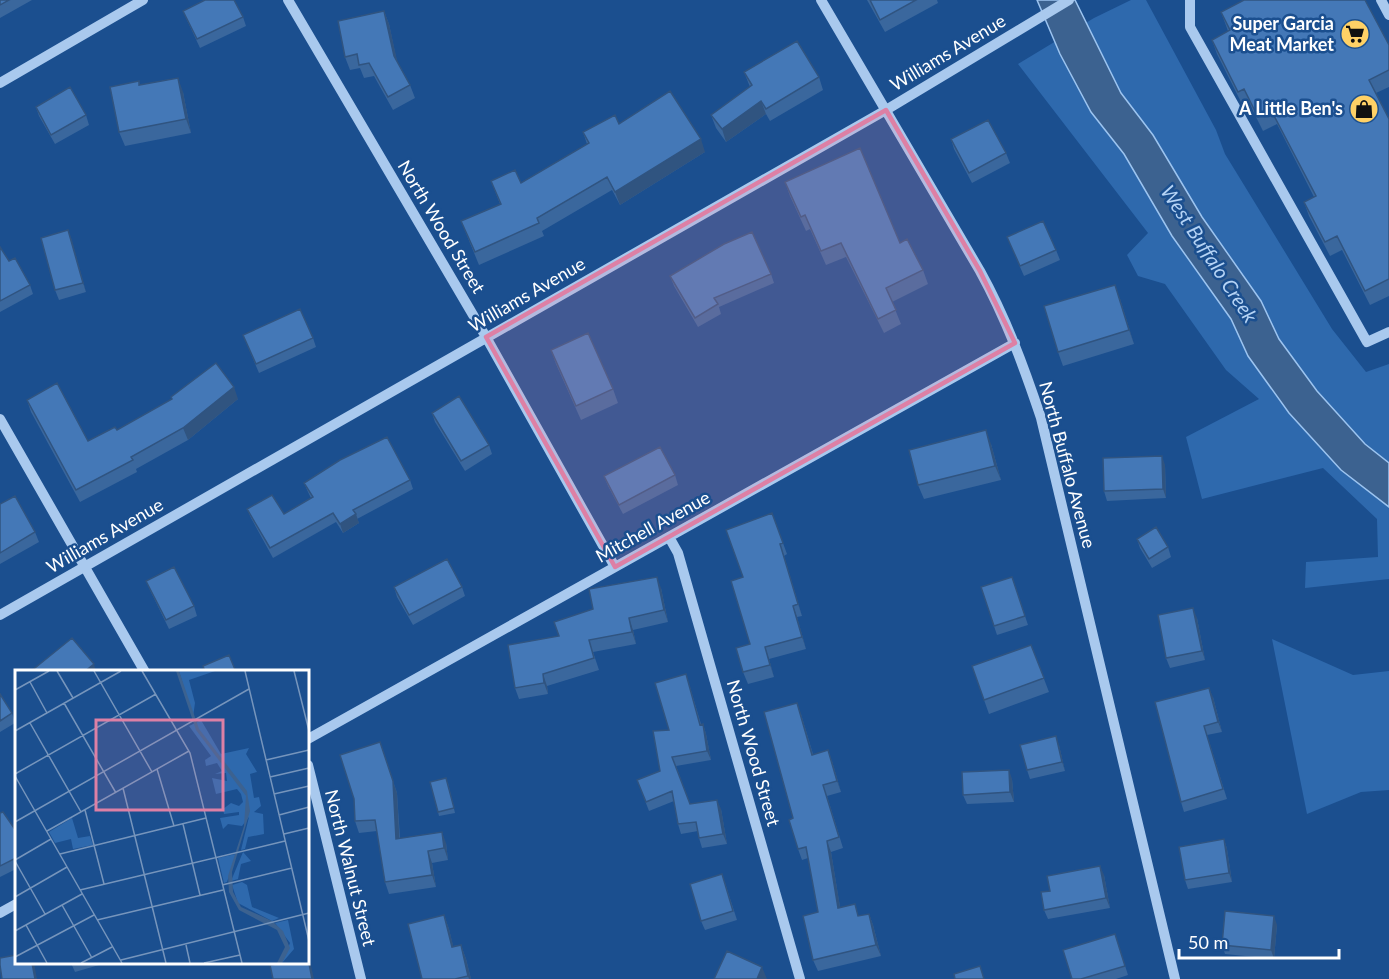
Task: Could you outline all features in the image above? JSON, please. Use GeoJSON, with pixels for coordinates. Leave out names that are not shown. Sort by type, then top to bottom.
{"type":"FeatureCollection","features":[{"type":"Feature","properties":{"kind":"street"},"geometry":{"type":"LineString","coordinates":[[0,83],[143,0]]}},
{"type":"Feature","properties":{"kind":"street","name":"North Wood Street"},"geometry":{"type":"LineString","coordinates":[[288,0],[486,337],[615,567]]}},
{"type":"Feature","properties":{"kind":"street","name":"North Buffalo Avenue"},"geometry":{"type":"LineString","coordinates":[[821,0],[980,271],[1015,343],[1041,418],[1175,979]]}},
{"type":"Feature","properties":{"kind":"street","name":"Williams Avenue"},"geometry":{"type":"LineString","coordinates":[[0,615],[886,110],[1069,0]]}},
{"type":"Feature","properties":{"kind":"street"},"geometry":{"type":"LineString","coordinates":[[1190,0],[1190,27],[1367,342],[1389,332]]}},
{"type":"Feature","properties":{"kind":"street"},"geometry":{"type":"LineString","coordinates":[[1381,0],[1389,15]]}},
{"type":"Feature","properties":{"kind":"street","name":"Mitchell Avenue"},"geometry":{"type":"LineString","coordinates":[[309,738],[1015,343]]}},
{"type":"Feature","properties":{"kind":"street"},"geometry":{"type":"LineString","coordinates":[[0,419],[144,670]]}},
{"type":"Feature","properties":{"kind":"street","name":"North Wood Street"},"geometry":{"type":"LineString","coordinates":[[669,537],[678,553],[800,979]]}},
{"type":"Feature","properties":{"kind":"street","name":"North Walnut Street"},"geometry":{"type":"LineString","coordinates":[[309,769],[361,979]]}},
{"type":"Feature","properties":{"kind":"street"},"geometry":{"type":"LineString","coordinates":[[0,913],[15,905]]}},
{"type":"Feature","properties":{"kind":"highlighted area"},"geometry":{"type":"Polygon","coordinates":[[[886,110],[980,271],[1015,343],[615,567],[486,337],[886,110]]]}},
{"type":"Feature","properties":{"kind":"shaded area"},"geometry":{"type":"Polygon","coordinates":[[[1131,0],[1146,0],[1216,130],[1225,154],[1332,329],[1366,372],[1389,364],[1389,579],[1305,588],[1306,562],[1378,557],[1377,519],[1323,468],[1202,499],[1186,437],[1259,399],[1226,370],[1165,284],[1138,276],[1127,255],[1148,233],[1018,64],[1094,18],[1131,0]]]}},
{"type":"Feature","properties":{"kind":"shaded area"},"geometry":{"type":"Polygon","coordinates":[[[1272,639],[1353,675],[1389,671],[1389,790],[1361,792],[1307,814],[1272,639]]]}},
{"type":"Feature","properties":{"kind":"water","name":"West Buffalo Creek"},"geometry":{"type":"Polygon","coordinates":[[[1037,0],[1075,0],[1121,93],[1153,135],[1202,217],[1261,301],[1279,339],[1317,391],[1365,444],[1389,463],[1389,507],[1341,470],[1289,413],[1248,356],[1231,319],[1172,236],[1124,154],[1091,112],[1060,54],[1037,0]]]}},
{"type":"Feature","properties":{"kind":"building"},"geometry":{"type":"Polygon","coordinates":[[[205,0],[234,0],[243,17],[197,39],[183,11],[205,0]]]}},
{"type":"Feature","properties":{"kind":"building"},"geometry":{"type":"Polygon","coordinates":[[[870,0],[916,0],[880,20],[870,0]]]}},
{"type":"Feature","properties":{"kind":"building"},"geometry":{"type":"Polygon","coordinates":[[[1244,0],[1365,0],[1389,45],[1389,70],[1369,80],[1389,119],[1389,279],[1365,291],[1337,236],[1325,242],[1304,202],[1316,196],[1271,110],[1258,117],[1244,89],[1238,92],[1212,40],[1230,30],[1221,12],[1244,0]]]}},
{"type":"Feature","properties":{"kind":"building"},"geometry":{"type":"Polygon","coordinates":[[[384,11],[394,56],[410,85],[388,97],[369,63],[359,65],[357,54],[345,57],[338,21],[384,11]]]}},
{"type":"Feature","properties":{"kind":"building"},"geometry":{"type":"Polygon","coordinates":[[[797,41],[819,77],[766,109],[761,101],[722,129],[711,115],[752,85],[744,72],[797,41]]]}},
{"type":"Feature","properties":{"kind":"building"},"geometry":{"type":"Polygon","coordinates":[[[178,78],[186,119],[119,132],[110,87],[139,81],[139,85],[178,78]]]}},
{"type":"Feature","properties":{"kind":"building"},"geometry":{"type":"Polygon","coordinates":[[[70,87],[86,115],[51,135],[36,107],[70,87]]]}},
{"type":"Feature","properties":{"kind":"building"},"geometry":{"type":"Polygon","coordinates":[[[670,91],[701,139],[615,192],[607,177],[537,218],[539,223],[475,252],[461,221],[501,204],[491,181],[515,170],[521,183],[589,143],[583,132],[615,115],[619,124],[670,91]]]}},
{"type":"Feature","properties":{"kind":"building"},"geometry":{"type":"Polygon","coordinates":[[[988,120],[1006,153],[969,173],[951,139],[988,120]]]}},
{"type":"Feature","properties":{"kind":"building"},"geometry":{"type":"Polygon","coordinates":[[[860,148],[900,243],[907,239],[923,270],[886,288],[896,310],[878,319],[841,243],[821,251],[805,215],[801,217],[785,182],[860,148]]]}},
{"type":"Feature","properties":{"kind":"building"},"geometry":{"type":"Polygon","coordinates":[[[1043,221],[1056,250],[1020,266],[1007,237],[1043,221]]]}},
{"type":"Feature","properties":{"kind":"building"},"geometry":{"type":"Polygon","coordinates":[[[68,230],[83,283],[55,290],[41,238],[68,230]]]}},
{"type":"Feature","properties":{"kind":"building"},"geometry":{"type":"Polygon","coordinates":[[[752,232],[771,274],[714,298],[718,304],[695,318],[670,276],[724,244],[752,232]]]}},
{"type":"Feature","properties":{"kind":"building"},"geometry":{"type":"Polygon","coordinates":[[[0,247],[9,261],[15,258],[30,285],[0,301],[0,247]]]}},
{"type":"Feature","properties":{"kind":"building"},"geometry":{"type":"Polygon","coordinates":[[[1115,285],[1129,330],[1058,352],[1044,306],[1115,285]]]}},
{"type":"Feature","properties":{"kind":"building"},"geometry":{"type":"Polygon","coordinates":[[[300,309],[313,338],[256,364],[243,335],[300,309]]]}},
{"type":"Feature","properties":{"kind":"building"},"geometry":{"type":"Polygon","coordinates":[[[588,333],[613,389],[576,406],[551,350],[588,333]]]}},
{"type":"Feature","properties":{"kind":"building"},"geometry":{"type":"Polygon","coordinates":[[[216,363],[234,387],[183,428],[131,457],[133,460],[76,490],[27,400],[57,383],[88,441],[115,427],[117,430],[172,399],[171,397],[216,363]]]}},
{"type":"Feature","properties":{"kind":"building"},"geometry":{"type":"Polygon","coordinates":[[[459,396],[489,445],[461,461],[432,413],[459,396]]]}},
{"type":"Feature","properties":{"kind":"building"},"geometry":{"type":"Polygon","coordinates":[[[986,430],[995,466],[918,485],[909,450],[986,430]]]}},
{"type":"Feature","properties":{"kind":"building"},"geometry":{"type":"Polygon","coordinates":[[[387,437],[410,480],[353,510],[356,514],[340,524],[333,513],[270,548],[247,509],[272,495],[284,514],[313,497],[304,483],[340,460],[387,437]]]}},
{"type":"Feature","properties":{"kind":"building"},"geometry":{"type":"Polygon","coordinates":[[[660,447],[675,475],[619,505],[604,476],[660,447]]]}},
{"type":"Feature","properties":{"kind":"building"},"geometry":{"type":"Polygon","coordinates":[[[1162,456],[1163,489],[1104,491],[1103,458],[1162,456]]]}},
{"type":"Feature","properties":{"kind":"building"},"geometry":{"type":"Polygon","coordinates":[[[15,496],[35,532],[0,553],[0,504],[15,496]]]}},
{"type":"Feature","properties":{"kind":"building"},"geometry":{"type":"Polygon","coordinates":[[[772,513],[783,543],[780,544],[798,604],[793,606],[802,637],[765,647],[770,665],[743,672],[736,648],[750,644],[731,581],[743,577],[726,530],[772,513]]]}},
{"type":"Feature","properties":{"kind":"building"},"geometry":{"type":"Polygon","coordinates":[[[1156,527],[1168,547],[1149,559],[1137,539],[1156,527]]]}},
{"type":"Feature","properties":{"kind":"building"},"geometry":{"type":"Polygon","coordinates":[[[447,559],[462,587],[409,615],[394,587],[447,559]]]}},
{"type":"Feature","properties":{"kind":"building"},"geometry":{"type":"Polygon","coordinates":[[[174,567],[194,606],[166,620],[146,581],[174,567]]]}},
{"type":"Feature","properties":{"kind":"building"},"geometry":{"type":"Polygon","coordinates":[[[657,577],[664,610],[629,618],[632,632],[589,640],[594,658],[543,674],[544,683],[515,688],[508,645],[559,636],[554,622],[593,609],[589,589],[657,577]]]}},
{"type":"Feature","properties":{"kind":"building"},"geometry":{"type":"Polygon","coordinates":[[[1012,577],[1025,616],[994,626],[981,587],[1012,577]]]}},
{"type":"Feature","properties":{"kind":"building"},"geometry":{"type":"Polygon","coordinates":[[[1193,608],[1202,651],[1166,658],[1158,615],[1193,608]]]}},
{"type":"Feature","properties":{"kind":"building"},"geometry":{"type":"Polygon","coordinates":[[[72,638],[94,664],[86,670],[32,670],[72,638]]]}},
{"type":"Feature","properties":{"kind":"building"},"geometry":{"type":"Polygon","coordinates":[[[1031,645],[1044,678],[984,700],[972,666],[1031,645]]]}},
{"type":"Feature","properties":{"kind":"building"},"geometry":{"type":"Polygon","coordinates":[[[229,655],[235,670],[204,670],[203,666],[229,655]]]}},
{"type":"Feature","properties":{"kind":"building"},"geometry":{"type":"Polygon","coordinates":[[[686,674],[700,725],[703,724],[707,751],[672,757],[690,804],[717,800],[723,834],[699,838],[696,822],[678,824],[672,791],[646,802],[637,780],[660,771],[653,731],[669,730],[655,683],[686,674]]]}},
{"type":"Feature","properties":{"kind":"building"},"geometry":{"type":"Polygon","coordinates":[[[1209,688],[1218,722],[1204,726],[1223,789],[1181,802],[1155,702],[1209,688]]]}},
{"type":"Feature","properties":{"kind":"building"},"geometry":{"type":"Polygon","coordinates":[[[0,694],[12,713],[0,721],[0,694]]]}},
{"type":"Feature","properties":{"kind":"building"},"geometry":{"type":"Polygon","coordinates":[[[797,703],[812,755],[828,750],[837,781],[823,785],[839,837],[827,841],[838,908],[855,904],[858,916],[869,914],[876,945],[813,960],[803,916],[818,912],[806,847],[798,849],[789,820],[793,818],[764,712],[797,703]]]}},
{"type":"Feature","properties":{"kind":"building"},"geometry":{"type":"Polygon","coordinates":[[[1056,736],[1062,762],[1027,770],[1020,745],[1056,736]]]}},
{"type":"Feature","properties":{"kind":"building"},"geometry":{"type":"Polygon","coordinates":[[[380,742],[393,781],[396,839],[442,832],[444,848],[428,851],[432,875],[385,882],[375,820],[355,821],[354,799],[340,755],[380,742]]]}},
{"type":"Feature","properties":{"kind":"building"},"geometry":{"type":"Polygon","coordinates":[[[1009,770],[1010,792],[963,795],[962,772],[1009,770]]]}},
{"type":"Feature","properties":{"kind":"building"},"geometry":{"type":"Polygon","coordinates":[[[446,778],[454,808],[438,812],[430,782],[446,778]]]}},
{"type":"Feature","properties":{"kind":"building"},"geometry":{"type":"Polygon","coordinates":[[[3,812],[15,828],[15,858],[0,866],[0,813],[3,812]]]}},
{"type":"Feature","properties":{"kind":"building"},"geometry":{"type":"Polygon","coordinates":[[[1224,839],[1229,873],[1185,880],[1179,847],[1224,839]]]}},
{"type":"Feature","properties":{"kind":"building"},"geometry":{"type":"Polygon","coordinates":[[[1100,866],[1106,898],[1044,910],[1041,892],[1050,891],[1047,876],[1100,866]]]}},
{"type":"Feature","properties":{"kind":"building"},"geometry":{"type":"Polygon","coordinates":[[[722,874],[733,911],[701,921],[690,884],[722,874]]]}},
{"type":"Feature","properties":{"kind":"building"},"geometry":{"type":"Polygon","coordinates":[[[1225,911],[1274,916],[1271,950],[1222,945],[1225,911]]]}},
{"type":"Feature","properties":{"kind":"building"},"geometry":{"type":"Polygon","coordinates":[[[444,915],[452,947],[461,945],[468,976],[455,979],[422,979],[408,924],[444,915]]]}},
{"type":"Feature","properties":{"kind":"building"},"geometry":{"type":"Polygon","coordinates":[[[1115,934],[1125,966],[1081,979],[1072,979],[1063,950],[1115,934]]]}},
{"type":"Feature","properties":{"kind":"building"},"geometry":{"type":"Polygon","coordinates":[[[727,951],[762,967],[757,979],[714,979],[727,951]]]}},
{"type":"Feature","properties":{"kind":"building"},"geometry":{"type":"Polygon","coordinates":[[[15,955],[15,964],[32,964],[35,979],[2,979],[0,958],[15,955]]]}},
{"type":"Feature","properties":{"kind":"building"},"geometry":{"type":"Polygon","coordinates":[[[309,963],[312,979],[273,979],[270,965],[309,963]]]}},
{"type":"Feature","properties":{"kind":"building"},"geometry":{"type":"Polygon","coordinates":[[[980,966],[984,979],[955,979],[954,974],[980,966]]]}},
{"type":"Feature","properties":{"kind":"place","name":"Super Garcia Meat Market"},"geometry":{"type":"Point","coordinates":[1355,34]}},
{"type":"Feature","properties":{"kind":"place","name":"A Little Ben's"},"geometry":{"type":"Point","coordinates":[1364,109]}}]}
